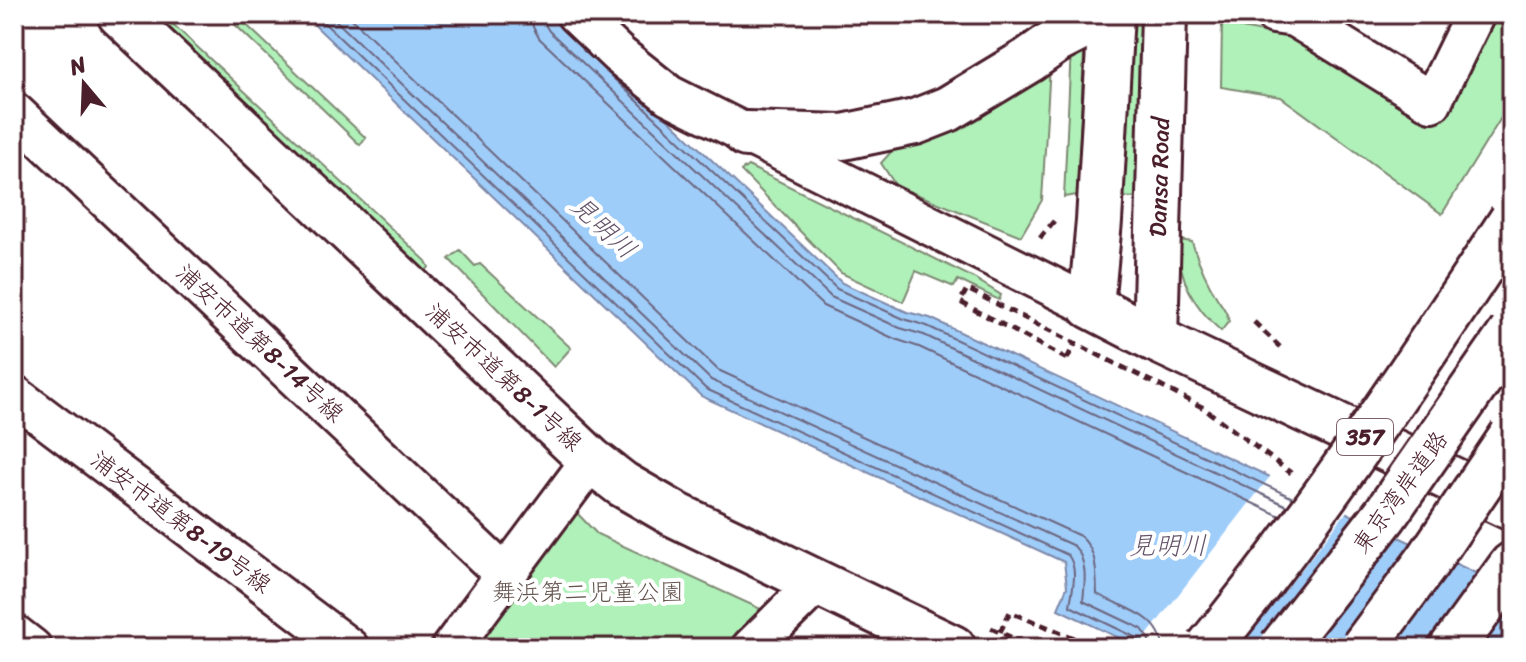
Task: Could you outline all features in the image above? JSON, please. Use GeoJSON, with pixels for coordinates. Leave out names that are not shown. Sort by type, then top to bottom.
{"type":"FeatureCollection","features":[{"type":"Feature","properties":{"kind":"main road","name":"浦安市道第8-1号線"},"geometry":{"type":"LineString","coordinates":[[120,14],[591,460],[622,484],[674,514],[817,583],[969,637]]}},
{"type":"Feature","properties":{"kind":"main road","name":"Dansa Road"},"geometry":{"type":"LineString","coordinates":[[1155,339],[1164,14]]}},
{"type":"Feature","properties":{"kind":"main road"},"geometry":{"type":"LineString","coordinates":[[746,134],[843,137],[915,122],[948,109],[1056,41],[1087,25],[1110,19],[1099,221],[1083,323],[1155,339],[1512,508]]}},
{"type":"Feature","properties":{"kind":"main road","name":"357"},"geometry":{"type":"LineString","coordinates":[[1208,648],[1378,419],[1512,220]]}},
{"type":"Feature","properties":{"kind":"main road","name":"東京湾岸道路"},"geometry":{"type":"LineString","coordinates":[[1281,648],[1385,515],[1512,332]]}},
{"type":"Feature","properties":{"kind":"main road"},"geometry":{"type":"LineString","coordinates":[[1363,648],[1427,562],[1512,436]]}},
{"type":"Feature","properties":{"kind":"main road"},"geometry":{"type":"LineString","coordinates":[[1452,648],[1512,565]]}},
{"type":"Feature","properties":{"kind":"street"},"geometry":{"type":"LineString","coordinates":[[576,14],[619,55],[669,95],[746,134],[1083,323]]}},
{"type":"Feature","properties":{"kind":"street"},"geometry":{"type":"LineString","coordinates":[[1274,14],[1314,22],[1432,102],[1475,14]]}},
{"type":"Feature","properties":{"kind":"street","name":"浦安市道第8-14号線"},"geometry":{"type":"LineString","coordinates":[[14,112],[505,575]]}},
{"type":"Feature","properties":{"kind":"street","name":"浦安市道第8-19号線"},"geometry":{"type":"LineString","coordinates":[[14,395],[349,648]]}},
{"type":"Feature","properties":{"kind":"street"},"geometry":{"type":"LineString","coordinates":[[451,648],[591,460]]}},
{"type":"Feature","properties":{"kind":"street"},"geometry":{"type":"LineString","coordinates":[[751,648],[817,583]]}},
{"type":"Feature","properties":{"kind":"street"},"geometry":{"type":"LineString","coordinates":[[14,634],[32,648]]}},
{"type":"Feature","properties":{"kind":"path"},"geometry":{"type":"LineString","coordinates":[[1083,323],[1067,359],[960,302],[967,289],[1202,407],[1291,473]]}},
{"type":"Feature","properties":{"kind":"path"},"geometry":{"type":"LineString","coordinates":[[1000,632],[1010,612],[1099,648]]}},
{"type":"Feature","properties":{"kind":"path"},"geometry":{"type":"LineString","coordinates":[[969,637],[1000,632],[1034,648]]}},
{"type":"Feature","properties":{"kind":"green space"},"geometry":{"type":"Polygon","coordinates":[[[155,14],[162,14],[426,261],[429,267],[425,272],[155,14]]]}},
{"type":"Feature","properties":{"kind":"green space"},"geometry":{"type":"Polygon","coordinates":[[[224,14],[235,14],[366,138],[360,145],[224,14]]]}},
{"type":"Feature","properties":{"kind":"green space"},"geometry":{"type":"Polygon","coordinates":[[[1129,14],[1145,14],[1136,198],[1120,197],[1129,14]]]}},
{"type":"Feature","properties":{"kind":"green space"},"geometry":{"type":"Polygon","coordinates":[[[1491,14],[1512,14],[1512,100],[1442,214],[1281,97],[1221,87],[1222,24],[1307,41],[1441,118],[1491,14]]]}},
{"type":"Feature","properties":{"kind":"green space"},"geometry":{"type":"Polygon","coordinates":[[[1071,48],[1082,48],[1084,52],[1077,195],[1064,197],[1071,48]]]}},
{"type":"Feature","properties":{"kind":"green space"},"geometry":{"type":"Polygon","coordinates":[[[1050,65],[1042,200],[1021,236],[896,186],[881,163],[898,144],[1050,65]]]}},
{"type":"Feature","properties":{"kind":"green space"},"geometry":{"type":"Polygon","coordinates":[[[748,166],[974,278],[1001,295],[999,300],[958,280],[954,287],[916,271],[903,302],[841,273],[741,171],[748,166]]]}},
{"type":"Feature","properties":{"kind":"green space"},"geometry":{"type":"Polygon","coordinates":[[[1179,240],[1192,242],[1206,277],[1227,314],[1229,321],[1221,331],[1203,312],[1189,290],[1181,266],[1179,240]]]}},
{"type":"Feature","properties":{"kind":"green space"},"geometry":{"type":"Polygon","coordinates":[[[460,250],[475,266],[480,264],[571,348],[554,367],[449,259],[460,250]]]}},
{"type":"Feature","properties":{"kind":"green space","name":"舞浜第二児童公園"},"geometry":{"type":"Polygon","coordinates":[[[576,512],[597,534],[763,610],[725,648],[474,648],[576,512]]]}},
{"type":"Feature","properties":{"kind":"water","name":"見明川"},"geometry":{"type":"Polygon","coordinates":[[[303,14],[557,14],[842,283],[907,312],[930,318],[1512,590],[1512,648],[1140,648],[1058,609],[1067,587],[1064,562],[701,396],[303,14]]]}},
{"type":"Feature","properties":{"kind":"pier"},"geometry":{"type":"Polygon","coordinates":[[[1272,474],[1348,510],[1240,648],[1137,648],[1272,474]]]}}]}
